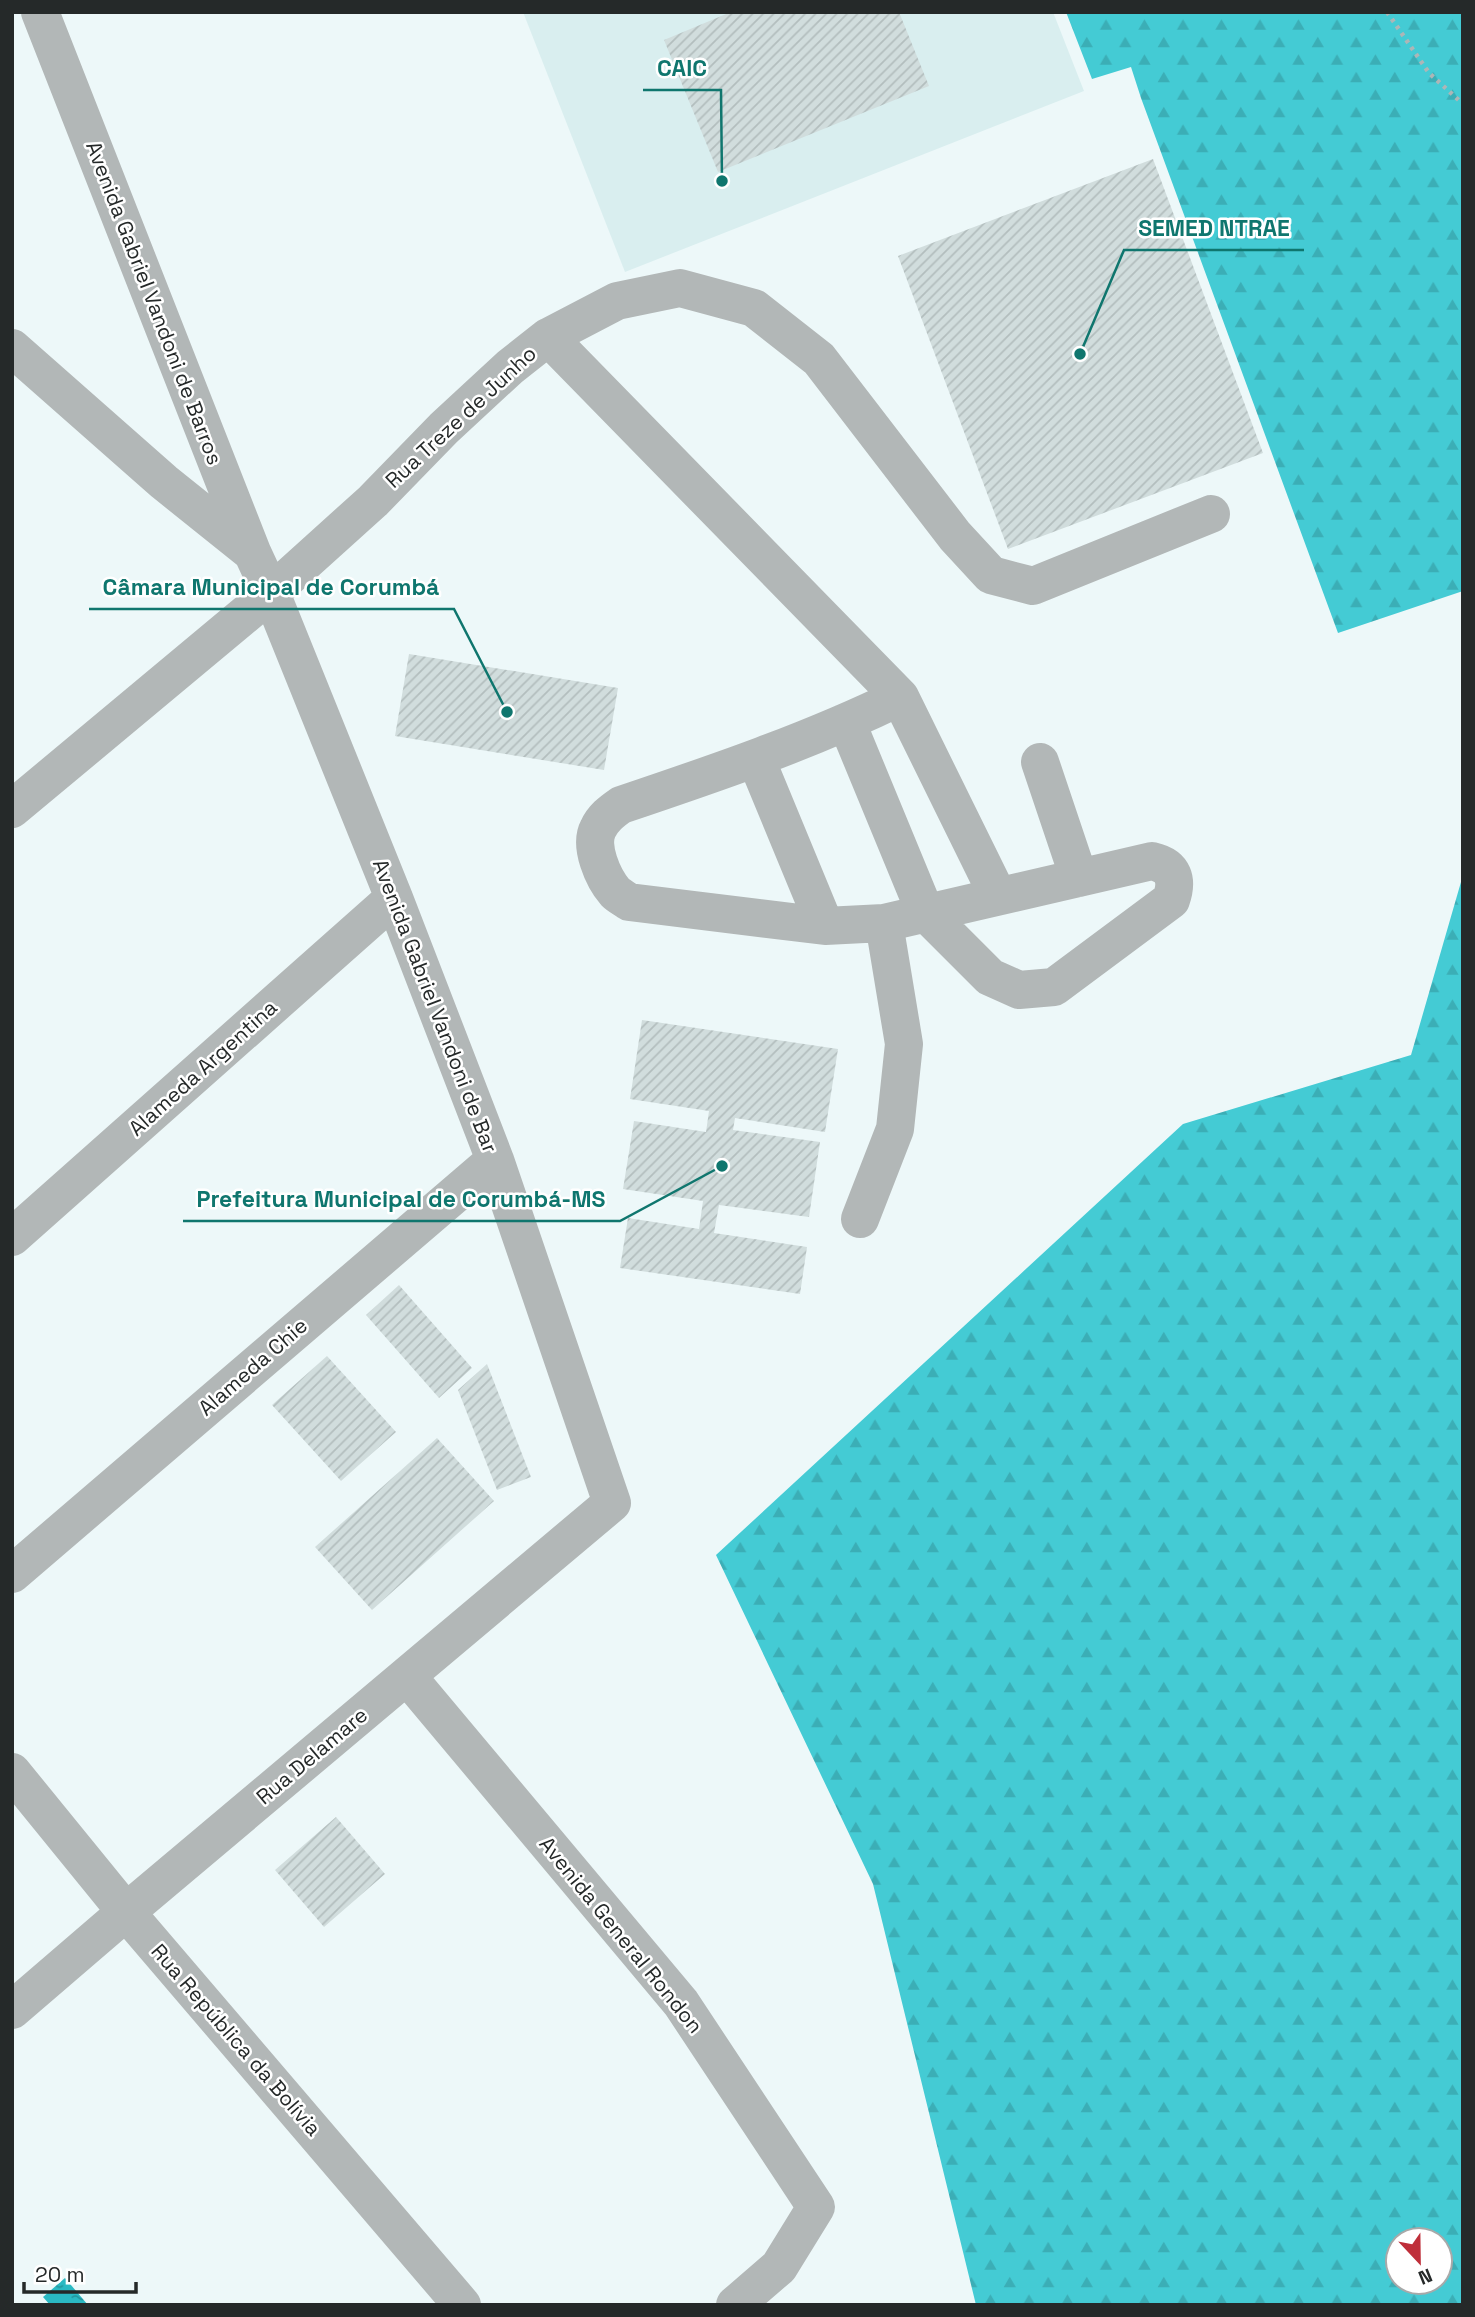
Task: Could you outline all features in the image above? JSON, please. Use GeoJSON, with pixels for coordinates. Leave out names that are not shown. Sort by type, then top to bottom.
{"type":"FeatureCollection","features":[{"type":"Feature","properties":{"kind":"street","name":"Avenida Gabriel Vandoni de Barros"},"geometry":{"type":"LineString","coordinates":[[40,12],[251,552],[271,593]]}},
{"type":"Feature","properties":{"kind":"street","name":"Rua Treze de Junho"},"geometry":{"type":"LineString","coordinates":[[12,809],[271,593],[373,501],[463,410],[510,367],[548,337],[617,301],[680,288],[754,308],[819,359],[955,536],[991,575],[1033,586],[1211,514]]}},
{"type":"Feature","properties":{"kind":"street"},"geometry":{"type":"LineString","coordinates":[[548,337],[900,697],[998,896]]}},
{"type":"Feature","properties":{"kind":"street"},"geometry":{"type":"LineString","coordinates":[[12,348],[164,482],[251,552]]}},
{"type":"Feature","properties":{"kind":"street","name":"Avenida Gabriel Vandoni de Bar"},"geometry":{"type":"LineString","coordinates":[[271,593],[394,898],[495,1160],[612,1503]]}},
{"type":"Feature","properties":{"kind":"street"},"geometry":{"type":"LineString","coordinates":[[847,723],[925,912],[990,977],[1019,990],[1054,988],[1171,900],[1176,888],[1173,875],[1164,864],[1152,861],[925,912],[884,923],[825,926],[629,902],[616,892],[603,873],[596,851],[596,831],[607,815],[621,805],[756,759],[847,723],[900,697]]}},
{"type":"Feature","properties":{"kind":"street"},"geometry":{"type":"LineString","coordinates":[[756,759],[825,926]]}},
{"type":"Feature","properties":{"kind":"street"},"geometry":{"type":"LineString","coordinates":[[1040,762],[1079,878]]}},
{"type":"Feature","properties":{"kind":"street","name":"Alameda Argentina"},"geometry":{"type":"LineString","coordinates":[[12,1237],[394,898]]}},
{"type":"Feature","properties":{"kind":"street"},"geometry":{"type":"LineString","coordinates":[[860,1219],[895,1129],[904,1044],[884,923]]}},
{"type":"Feature","properties":{"kind":"street","name":"Alameda Chie"},"geometry":{"type":"LineString","coordinates":[[12,1574],[495,1160]]}},
{"type":"Feature","properties":{"kind":"street","name":"Rua Delamare"},"geometry":{"type":"LineString","coordinates":[[12,2010],[612,1503]]}},
{"type":"Feature","properties":{"kind":"street","name":"Avenida General Rondon"},"geometry":{"type":"LineString","coordinates":[[407,1676],[681,2003],[816,2207],[779,2267],[735,2305]]}},
{"type":"Feature","properties":{"kind":"street","name":"Rua República da Bolívia"},"geometry":{"type":"LineString","coordinates":[[12,1772],[126,1912],[462,2305]]}},
{"type":"Feature","properties":{"kind":"path"},"geometry":{"type":"LineString","coordinates":[[1387,12],[1429,73],[1463,104]]}},
{"type":"Feature","properties":{"kind":"shaded area"},"geometry":{"type":"Polygon","coordinates":[[[523,12],[1053,12],[1084,91],[625,272],[523,12]]]}},
{"type":"Feature","properties":{"kind":"green space"},"geometry":{"type":"Polygon","coordinates":[[[1066,12],[1463,12],[1463,591],[1338,633],[1131,67],[1092,79],[1066,12]]]}},
{"type":"Feature","properties":{"kind":"green space"},"geometry":{"type":"Polygon","coordinates":[[[1463,875],[1463,2305],[976,2305],[873,1884],[716,1555],[1183,1124],[1411,1055],[1463,875]]]}},
{"type":"Feature","properties":{"kind":"water"},"geometry":{"type":"Polygon","coordinates":[[[65,2278],[88,2305],[50,2305],[43,2297],[65,2278]]]}},
{"type":"Feature","properties":{"kind":"building"},"geometry":{"type":"Polygon","coordinates":[[[731,12],[899,12],[929,86],[718,172],[664,40],[731,12]]]}},
{"type":"Feature","properties":{"kind":"building"},"geometry":{"type":"Polygon","coordinates":[[[1153,159],[1263,453],[1008,549],[898,256],[1153,159]]]}},
{"type":"Feature","properties":{"kind":"building"},"geometry":{"type":"Polygon","coordinates":[[[409,654],[618,688],[604,770],[395,736],[409,654]]]}},
{"type":"Feature","properties":{"kind":"building"},"geometry":{"type":"Polygon","coordinates":[[[642,1020],[838,1049],[825,1132],[735,1118],[733,1130],[820,1142],[809,1217],[719,1205],[714,1233],[807,1247],[800,1294],[620,1268],[628,1218],[699,1229],[703,1201],[623,1189],[634,1121],[706,1132],[709,1111],[630,1099],[642,1020]]]}},
{"type":"Feature","properties":{"kind":"building"},"geometry":{"type":"Polygon","coordinates":[[[399,1285],[472,1368],[439,1398],[366,1315],[399,1285]]]}},
{"type":"Feature","properties":{"kind":"building"},"geometry":{"type":"Polygon","coordinates":[[[327,1356],[396,1432],[341,1481],[272,1405],[327,1356]]]}},
{"type":"Feature","properties":{"kind":"building"},"geometry":{"type":"Polygon","coordinates":[[[487,1364],[531,1477],[497,1490],[458,1390],[487,1364]]]}},
{"type":"Feature","properties":{"kind":"building"},"geometry":{"type":"Polygon","coordinates":[[[437,1438],[494,1501],[372,1610],[315,1547],[437,1438]]]}},
{"type":"Feature","properties":{"kind":"building"},"geometry":{"type":"Polygon","coordinates":[[[336,1817],[385,1874],[324,1927],[275,1870],[336,1817]]]}},
{"type":"Feature","properties":{"kind":"place","name":"CAIC"},"geometry":{"type":"Point","coordinates":[722,181]}},
{"type":"Feature","properties":{"kind":"place","name":"SEMED NTRAE"},"geometry":{"type":"Point","coordinates":[1080,354]}},
{"type":"Feature","properties":{"kind":"place","name":"Câmara Municipal de Corumbá"},"geometry":{"type":"Point","coordinates":[507,712]}},
{"type":"Feature","properties":{"kind":"place","name":"Prefeitura Municipal de Corumbá-MS"},"geometry":{"type":"Point","coordinates":[722,1166]}}]}
